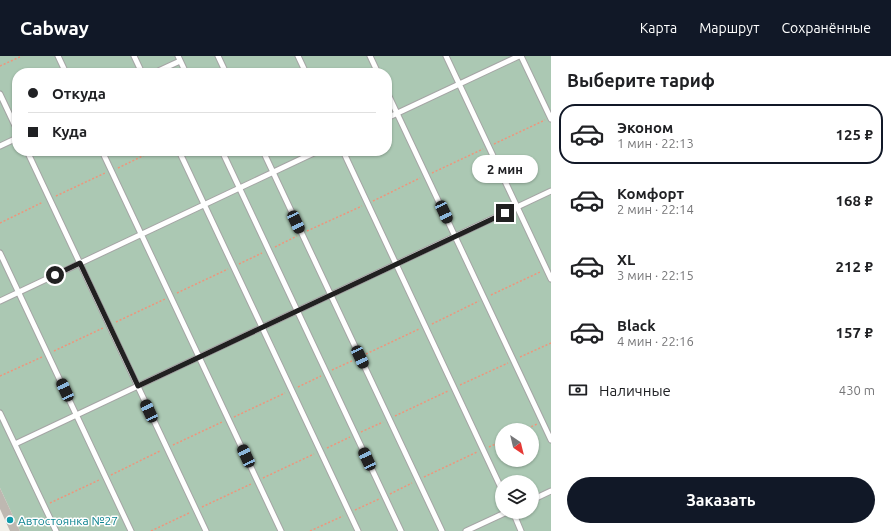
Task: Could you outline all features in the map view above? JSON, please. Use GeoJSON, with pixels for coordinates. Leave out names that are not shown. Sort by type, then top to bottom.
{"type":"FeatureCollection","features":[{"type":"Feature","properties":{"kind":"lane"},"geometry":{"type":"LineString","coordinates":[[58,56],[64,68]]}},
{"type":"Feature","properties":{"kind":"lane"},"geometry":{"type":"LineString","coordinates":[[134,56],[140,68]]}},
{"type":"Feature","properties":{"kind":"lane"},"geometry":{"type":"LineString","coordinates":[[218,56],[224,68]]}},
{"type":"Feature","properties":{"kind":"lane"},"geometry":{"type":"LineString","coordinates":[[298,56],[304,68]]}},
{"type":"Feature","properties":{"kind":"lane"},"geometry":{"type":"LineString","coordinates":[[370,56],[376,68]]}},
{"type":"Feature","properties":{"kind":"lane"},"geometry":{"type":"LineString","coordinates":[[446,56],[551,279]]}},
{"type":"Feature","properties":{"kind":"lane"},"geometry":{"type":"LineString","coordinates":[[392,116],[520,56],[551,119]]}},
{"type":"Feature","properties":{"kind":"lane"},"geometry":{"type":"LineString","coordinates":[[162,68],[179,58],[184,68]]}},
{"type":"Feature","properties":{"kind":"lane"},"geometry":{"type":"LineString","coordinates":[[0,94],[12,119]]}},
{"type":"Feature","properties":{"kind":"lane"},"geometry":{"type":"LineString","coordinates":[[392,103],[551,440]]}},
{"type":"Feature","properties":{"kind":"lane"},"geometry":{"type":"LineString","coordinates":[[0,146],[12,140]]}},
{"type":"Feature","properties":{"kind":"lane"},"geometry":{"type":"LineString","coordinates":[[29,156],[206,531]]}},
{"type":"Feature","properties":{"kind":"lane"},"geometry":{"type":"LineString","coordinates":[[105,156],[281,531]]}},
{"type":"Feature","properties":{"kind":"lane"},"geometry":{"type":"LineString","coordinates":[[181,156],[358,531]]}},
{"type":"Feature","properties":{"kind":"lane"},"geometry":{"type":"LineString","coordinates":[[224,156],[401,531]]}},
{"type":"Feature","properties":{"kind":"lane"},"geometry":{"type":"LineString","coordinates":[[265,156],[442,531]]}},
{"type":"Feature","properties":{"kind":"lane"},"geometry":{"type":"LineString","coordinates":[[0,301],[307,156]]}},
{"type":"Feature","properties":{"kind":"lane"},"geometry":{"type":"LineString","coordinates":[[345,156],[495,475]]}},
{"type":"Feature","properties":{"kind":"lane"},"geometry":{"type":"LineString","coordinates":[[15,444],[551,191]]}},
{"type":"Feature","properties":{"kind":"lane"},"geometry":{"type":"LineString","coordinates":[[0,253],[131,531]]}},
{"type":"Feature","properties":{"kind":"lane"},"geometry":{"type":"LineString","coordinates":[[0,413],[56,531]]}},
{"type":"Feature","properties":{"kind":"lane"},"geometry":{"type":"LineString","coordinates":[[539,497],[551,491]]}},
{"type":"Feature","properties":{"kind":"lane"},"geometry":{"type":"LineString","coordinates":[[466,531],[495,518]]}},
{"type":"Feature","properties":{"kind":"lane"},"geometry":{"type":"LineString","coordinates":[[515,519],[521,531]]}},
{"type":"Feature","properties":{"kind":"path"},"geometry":{"type":"LineString","coordinates":[[0,66],[22,56]]}},
{"type":"Feature","properties":{"kind":"path"},"geometry":{"type":"LineString","coordinates":[[0,223],[141,156]]}},
{"type":"Feature","properties":{"kind":"path"},"geometry":{"type":"LineString","coordinates":[[310,531],[495,444]]}},
{"type":"Feature","properties":{"kind":"green space"},"geometry":{"type":"Polygon","coordinates":[[[0,56],[551,56],[551,531],[20,531],[0,488],[0,56]]]}},
{"type":"Feature","properties":{"kind":"building","name":"Автостоянка №27"},"geometry":{"type":"Polygon","coordinates":[[[0,488],[20,531],[10,531],[0,509],[0,488]]]}},
{"type":"Feature","properties":{"kind":"place","name":"Автостоянка №27"},"geometry":{"type":"Point","coordinates":[10,520]}},
{"type":"Feature","properties":{"kind":"route"},"geometry":{"type":"LineString","coordinates":[[55,275],[80,263],[138,386],[505,213]]}}]}
